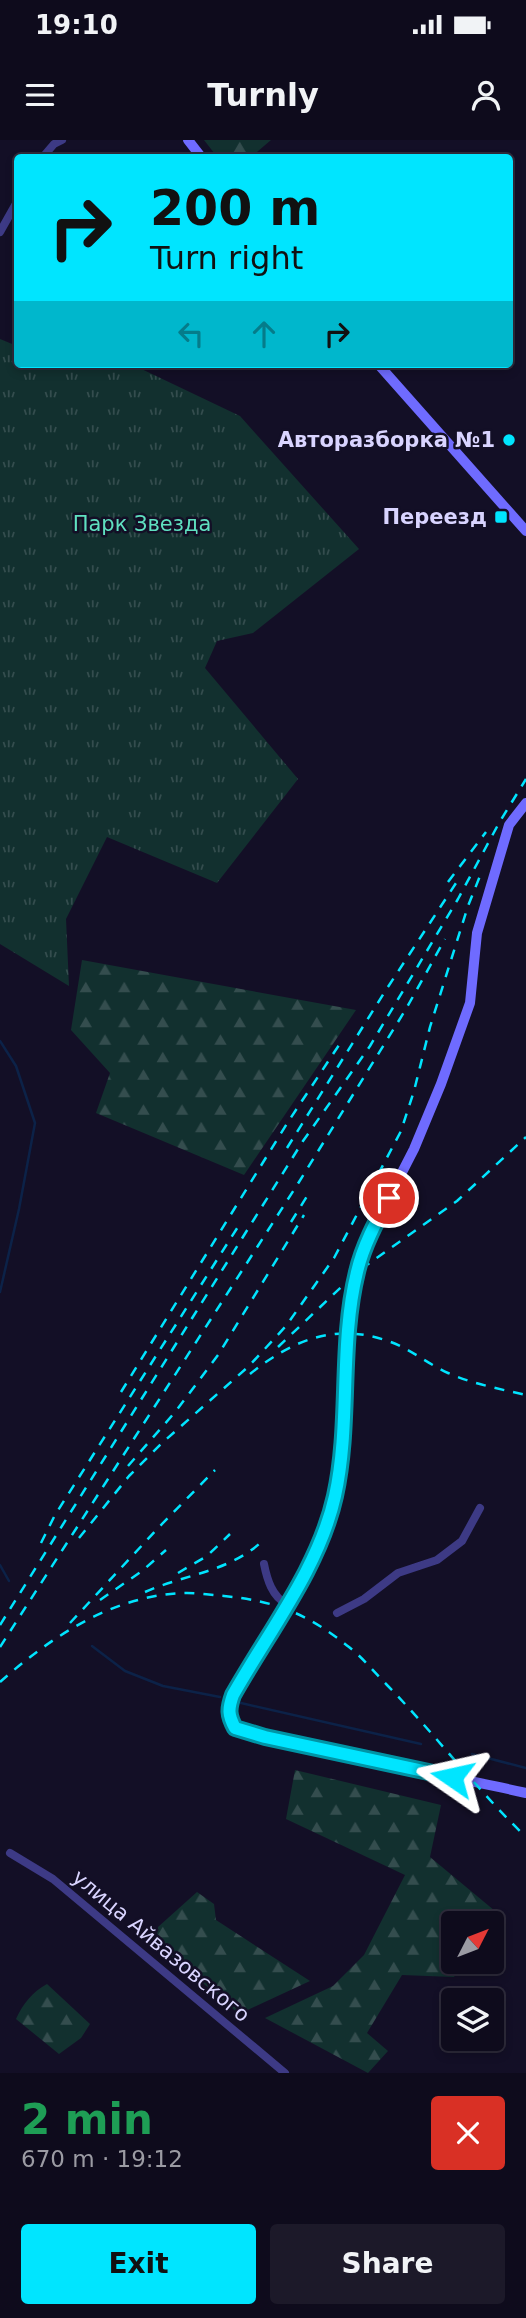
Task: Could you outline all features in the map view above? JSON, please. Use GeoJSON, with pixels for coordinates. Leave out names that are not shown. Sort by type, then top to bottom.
{"type":"FeatureCollection","features":[{"type":"Feature","properties":{"kind":"main road"},"geometry":{"type":"LineString","coordinates":[[188,140],[199,154]]}},
{"type":"Feature","properties":{"kind":"main road"},"geometry":{"type":"LineString","coordinates":[[382,368],[526,531]]}},
{"type":"Feature","properties":{"kind":"main road"},"geometry":{"type":"LineString","coordinates":[[526,803],[509,825],[505,837],[477,933],[470,1003],[442,1084],[414,1149],[376,1223],[357,1272],[348,1333],[340,1465],[327,1523],[310,1562],[228,1708],[235,1728],[322,1750],[526,1793]]}},
{"type":"Feature","properties":{"kind":"street"},"geometry":{"type":"LineString","coordinates":[[45,154],[61,140]]}},
{"type":"Feature","properties":{"kind":"street"},"geometry":{"type":"LineString","coordinates":[[0,232],[14,207]]}},
{"type":"Feature","properties":{"kind":"street"},"geometry":{"type":"LineString","coordinates":[[337,1613],[364,1599],[398,1573],[437,1560],[462,1541],[480,1508]]}},
{"type":"Feature","properties":{"kind":"street"},"geometry":{"type":"LineString","coordinates":[[264,1564],[267,1581],[281,1601],[287,1604]]}},
{"type":"Feature","properties":{"kind":"street","name":"улица Айвазовского"},"geometry":{"type":"LineString","coordinates":[[10,1853],[53,1879],[285,2073]]}},
{"type":"Feature","properties":{"kind":"green space"},"geometry":{"type":"Polygon","coordinates":[[[204,140],[271,140],[255,154],[215,154],[204,140]]]}},
{"type":"Feature","properties":{"kind":"green space","name":"Парк Звезда"},"geometry":{"type":"Polygon","coordinates":[[[0,339],[14,345],[14,368],[139,368],[240,416],[359,549],[253,633],[217,641],[205,668],[298,779],[217,883],[107,837],[66,919],[69,986],[0,944],[0,339]]]}},
{"type":"Feature","properties":{"kind":"green space"},"geometry":{"type":"Polygon","coordinates":[[[82,960],[356,1010],[244,1175],[96,1113],[110,1073],[71,1030],[82,960]]]}},
{"type":"Feature","properties":{"kind":"green space"},"geometry":{"type":"Polygon","coordinates":[[[295,1770],[441,1805],[430,1857],[495,1911],[441,1911],[441,1974],[456,1974],[454,1977],[402,1975],[367,2033],[388,2051],[368,2073],[265,2018],[333,1986],[364,1955],[405,1875],[286,1819],[295,1770]]]}},
{"type":"Feature","properties":{"kind":"green space"},"geometry":{"type":"Polygon","coordinates":[[[197,1892],[214,1904],[216,1920],[310,1981],[239,2014],[156,1943],[158,1927],[197,1892]]]}},
{"type":"Feature","properties":{"kind":"green space"},"geometry":{"type":"Polygon","coordinates":[[[47,1984],[90,2024],[81,2038],[59,2054],[16,2019],[28,1999],[47,1984]]]}},
{"type":"Feature","properties":{"kind":"waterway"},"geometry":{"type":"LineString","coordinates":[[0,1041],[16,1066],[35,1123],[0,1292]]}},
{"type":"Feature","properties":{"kind":"waterway"},"geometry":{"type":"LineString","coordinates":[[0,1565],[9,1581]]}},
{"type":"Feature","properties":{"kind":"waterway"},"geometry":{"type":"LineString","coordinates":[[92,1646],[125,1671],[163,1686],[220,1697]]}},
{"type":"Feature","properties":{"kind":"waterway"},"geometry":{"type":"LineString","coordinates":[[241,1703],[421,1744]]}},
{"type":"Feature","properties":{"kind":"waterway"},"geometry":{"type":"LineString","coordinates":[[472,1754],[526,1768]]}},
{"type":"Feature","properties":{"kind":"railway"},"geometry":{"type":"LineString","coordinates":[[0,1625],[303,1141],[370,1046],[526,779]]}},
{"type":"Feature","properties":{"kind":"railway"},"geometry":{"type":"LineString","coordinates":[[448,882],[486,832]]}},
{"type":"Feature","properties":{"kind":"railway"},"geometry":{"type":"LineString","coordinates":[[79,1538],[129,1476],[249,1366],[286,1326],[334,1258],[401,1131],[430,1027],[480,876]]}},
{"type":"Feature","properties":{"kind":"railway"},"geometry":{"type":"LineString","coordinates":[[287,1148],[460,877]]}},
{"type":"Feature","properties":{"kind":"railway"},"geometry":{"type":"LineString","coordinates":[[0,1647],[299,1182],[406,1009],[445,939]]}},
{"type":"Feature","properties":{"kind":"railway"},"geometry":{"type":"LineString","coordinates":[[121,1392],[288,1122],[343,1039]]}},
{"type":"Feature","properties":{"kind":"railway"},"geometry":{"type":"LineString","coordinates":[[278,1347],[357,1272],[457,1201],[526,1137]]}},
{"type":"Feature","properties":{"kind":"railway"},"geometry":{"type":"LineString","coordinates":[[291,1222],[309,1193]]}},
{"type":"Feature","properties":{"kind":"railway"},"geometry":{"type":"LineString","coordinates":[[128,1466],[176,1411],[218,1355],[304,1215]]}},
{"type":"Feature","properties":{"kind":"railway"},"geometry":{"type":"LineString","coordinates":[[41,1543],[55,1515],[241,1222]]}},
{"type":"Feature","properties":{"kind":"railway"},"geometry":{"type":"LineString","coordinates":[[250,1374],[281,1352],[313,1338],[366,1335],[401,1347],[457,1377],[526,1395]]}},
{"type":"Feature","properties":{"kind":"railway"},"geometry":{"type":"LineString","coordinates":[[70,1623],[215,1470]]}},
{"type":"Feature","properties":{"kind":"railway"},"geometry":{"type":"LineString","coordinates":[[178,1573],[207,1556],[230,1534]]}},
{"type":"Feature","properties":{"kind":"railway"},"geometry":{"type":"LineString","coordinates":[[145,1592],[219,1567],[259,1544]]}},
{"type":"Feature","properties":{"kind":"railway"},"geometry":{"type":"LineString","coordinates":[[100,1600],[142,1571],[166,1550]]}},
{"type":"Feature","properties":{"kind":"railway"},"geometry":{"type":"LineString","coordinates":[[0,1682],[63,1634],[110,1609],[135,1601],[160,1595],[192,1593],[260,1601],[305,1618],[359,1656],[526,1837]]}},
{"type":"Feature","properties":{"kind":"place","name":"Авторазборка №1"},"geometry":{"type":"Point","coordinates":[509,440]}},
{"type":"Feature","properties":{"kind":"place","name":"Переезд"},"geometry":{"type":"Point","coordinates":[501,517]}},
{"type":"Feature","properties":{"kind":"route"},"geometry":{"type":"LineString","coordinates":[[389,1198],[364,1249],[357,1272],[348,1333],[340,1465],[327,1523],[310,1562],[228,1708],[235,1728],[322,1750],[452,1777]]}}]}
